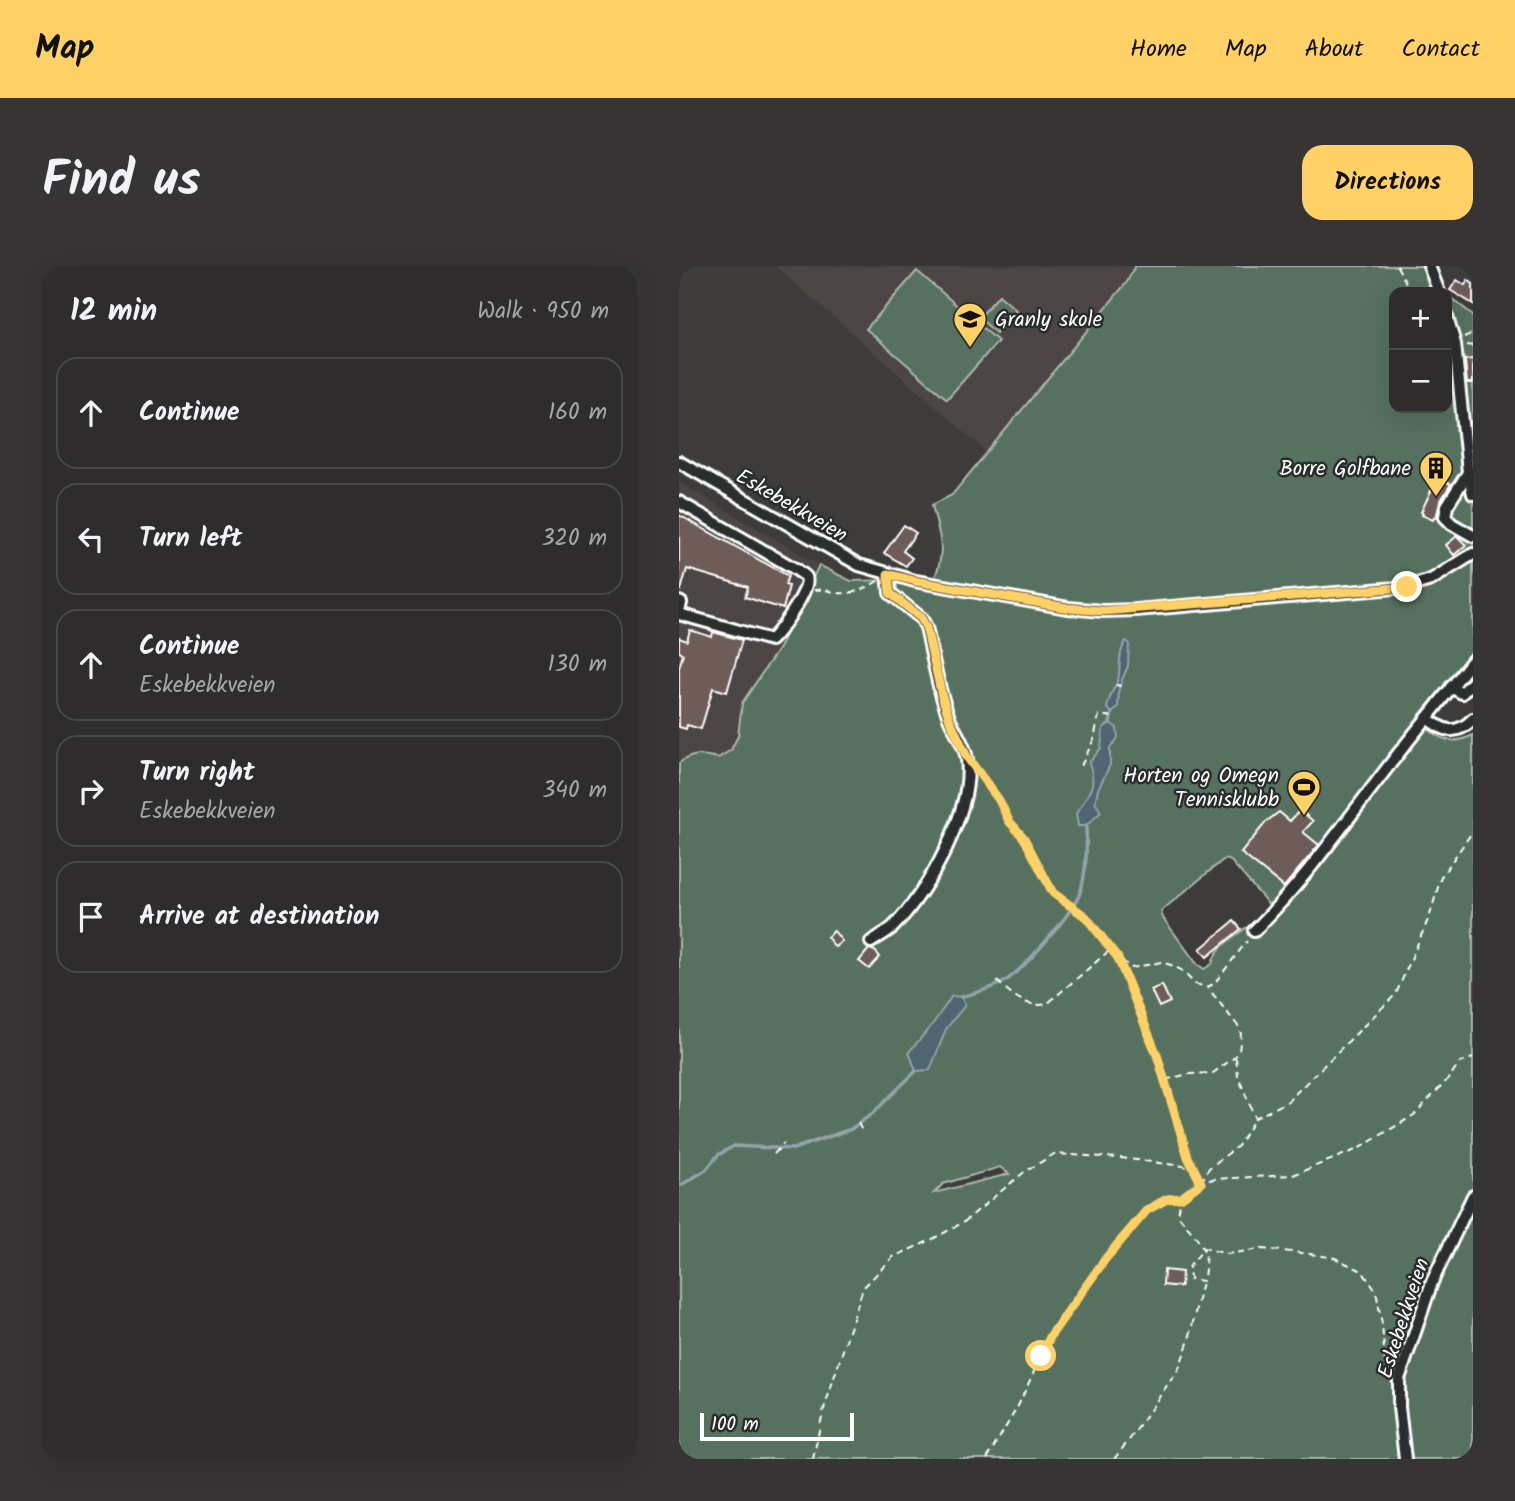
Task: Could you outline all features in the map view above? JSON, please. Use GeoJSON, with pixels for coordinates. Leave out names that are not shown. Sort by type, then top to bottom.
{"type":"FeatureCollection","features":[{"type":"Feature","properties":{"kind":"street"},"geometry":{"type":"LineString","coordinates":[[1429,266],[1437,287]]}},
{"type":"Feature","properties":{"kind":"street"},"geometry":{"type":"LineString","coordinates":[[1452,334],[1473,494]]}},
{"type":"Feature","properties":{"kind":"street","name":"Eskebekkveien"},"geometry":{"type":"LineString","coordinates":[[679,462],[859,565],[915,581],[1068,608],[1106,611],[1407,587],[1431,580],[1473,554]]}},
{"type":"Feature","properties":{"kind":"street"},"geometry":{"type":"LineString","coordinates":[[1471,469],[1447,506],[1445,517],[1451,524],[1473,537]]}},
{"type":"Feature","properties":{"kind":"street"},"geometry":{"type":"LineString","coordinates":[[679,502],[806,576],[807,580],[805,591],[775,637],[768,641],[679,613],[679,602]]}},
{"type":"Feature","properties":{"kind":"street"},"geometry":{"type":"LineString","coordinates":[[871,942],[892,928],[915,900],[950,844],[966,790],[967,757],[942,696],[926,627],[921,618],[890,593],[888,574]]}},
{"type":"Feature","properties":{"kind":"street"},"geometry":{"type":"LineString","coordinates":[[1254,931],[1312,868],[1397,754],[1473,660]]}},
{"type":"Feature","properties":{"kind":"street"},"geometry":{"type":"LineString","coordinates":[[1451,687],[1462,693],[1473,682]]}},
{"type":"Feature","properties":{"kind":"street"},"geometry":{"type":"LineString","coordinates":[[1427,718],[1449,732],[1460,729],[1473,719]]}},
{"type":"Feature","properties":{"kind":"street","name":"Eskebekkveien"},"geometry":{"type":"LineString","coordinates":[[1405,1459],[1399,1379],[1432,1282],[1473,1196]]}},
{"type":"Feature","properties":{"kind":"path"},"geometry":{"type":"LineString","coordinates":[[1397,266],[1408,287]]}},
{"type":"Feature","properties":{"kind":"path"},"geometry":{"type":"LineString","coordinates":[[805,591],[830,589],[836,593],[855,592],[888,574]]}},
{"type":"Feature","properties":{"kind":"path"},"geometry":{"type":"LineString","coordinates":[[1115,685],[1121,686]]}},
{"type":"Feature","properties":{"kind":"path"},"geometry":{"type":"LineString","coordinates":[[1081,766],[1094,739],[1098,718],[1104,715],[1114,717]]}},
{"type":"Feature","properties":{"kind":"path"},"geometry":{"type":"LineString","coordinates":[[967,757],[999,800],[1009,821],[1024,838],[1055,895],[1086,917],[1118,958],[1132,968],[1161,962],[1181,970],[1195,984],[1207,988],[1234,1019],[1241,1034],[1239,1051],[1235,1057],[1213,1073],[1188,1074],[1165,1080]]}},
{"type":"Feature","properties":{"kind":"path"},"geometry":{"type":"LineString","coordinates":[[1201,1183],[1209,1168],[1238,1146],[1255,1118],[1287,1101],[1396,994],[1430,915],[1441,877],[1473,831]]}},
{"type":"Feature","properties":{"kind":"path"},"geometry":{"type":"LineString","coordinates":[[1207,988],[1236,957],[1254,931]]}},
{"type":"Feature","properties":{"kind":"path"},"geometry":{"type":"LineString","coordinates":[[997,981],[1020,1000],[1030,1004],[1047,1004],[1110,950]]}},
{"type":"Feature","properties":{"kind":"path"},"geometry":{"type":"LineString","coordinates":[[1118,958],[1165,1080],[1193,1169],[1201,1183]]}},
{"type":"Feature","properties":{"kind":"path"},"geometry":{"type":"LineString","coordinates":[[1235,1057],[1238,1076],[1255,1118]]}},
{"type":"Feature","properties":{"kind":"path"},"geometry":{"type":"LineString","coordinates":[[987,1459],[1019,1406],[1051,1335],[1092,1277],[1147,1210],[1167,1199],[1181,1198],[1201,1183],[1213,1179],[1293,1175],[1359,1149],[1414,1115],[1449,1078],[1459,1063],[1473,1058]]}},
{"type":"Feature","properties":{"kind":"path"},"geometry":{"type":"LineString","coordinates":[[858,1123],[862,1131]]}},
{"type":"Feature","properties":{"kind":"path"},"geometry":{"type":"LineString","coordinates":[[774,1154],[784,1143]]}},
{"type":"Feature","properties":{"kind":"path"},"geometry":{"type":"LineString","coordinates":[[813,1459],[823,1412],[863,1288],[893,1257],[964,1222],[1023,1174],[1054,1154],[1121,1158],[1193,1169]]}},
{"type":"Feature","properties":{"kind":"path"},"geometry":{"type":"LineString","coordinates":[[1114,1459],[1179,1368],[1189,1340],[1207,1263],[1204,1248],[1178,1216],[1181,1198]]}},
{"type":"Feature","properties":{"kind":"path"},"geometry":{"type":"LineString","coordinates":[[1204,1248],[1227,1254],[1262,1249],[1310,1254],[1335,1258],[1362,1271],[1376,1291],[1383,1324],[1385,1363],[1399,1379]]}},
{"type":"Feature","properties":{"kind":"path"},"geometry":{"type":"LineString","coordinates":[[1203,1281],[1191,1279],[1189,1267],[1204,1248]]}},
{"type":"Feature","properties":{"kind":"shaded area","name":"Granly skole"},"geometry":{"type":"Polygon","coordinates":[[[775,266],[1135,266],[1127,282],[986,453],[775,266]]]}},
{"type":"Feature","properties":{"kind":"shaded area"},"geometry":{"type":"Polygon","coordinates":[[[679,482],[819,565],[779,648],[742,703],[738,736],[730,750],[718,758],[701,754],[690,755],[679,763],[679,482]]]}},
{"type":"Feature","properties":{"kind":"green space"},"geometry":{"type":"Polygon","coordinates":[[[1135,266],[1429,266],[1440,287],[1389,287],[1389,413],[1452,413],[1452,299],[1473,315],[1473,653],[1417,718],[1442,738],[1456,740],[1473,735],[1473,1459],[679,1459],[679,763],[697,755],[718,758],[731,750],[738,736],[742,703],[779,648],[819,565],[851,581],[934,579],[941,551],[932,505],[952,495],[1127,282],[1135,266]],[[1223,860],[1161,911],[1163,918],[1197,964],[1204,969],[1212,964],[1221,947],[1270,906],[1231,861],[1223,860]],[[1000,1167],[943,1184],[934,1193],[1009,1174],[1000,1167]]]}},
{"type":"Feature","properties":{"kind":"green space"},"geometry":{"type":"Polygon","coordinates":[[[917,271],[998,341],[947,399],[866,329],[917,271]]]}},
{"type":"Feature","properties":{"kind":"green space"},"geometry":{"type":"Polygon","coordinates":[[[999,295],[1016,310],[996,333],[979,318],[999,295]]]}},
{"type":"Feature","properties":{"kind":"water"},"geometry":{"type":"Polygon","coordinates":[[[1126,641],[1129,643],[1128,666],[1119,687],[1118,708],[1112,713],[1107,708],[1118,679],[1121,653],[1126,641]]]}},
{"type":"Feature","properties":{"kind":"water"},"geometry":{"type":"Polygon","coordinates":[[[1110,723],[1117,728],[1118,738],[1110,748],[1110,765],[1098,789],[1095,802],[1101,812],[1086,826],[1078,826],[1076,814],[1092,785],[1089,763],[1101,748],[1103,728],[1110,723]]]}},
{"type":"Feature","properties":{"kind":"water"},"geometry":{"type":"Polygon","coordinates":[[[952,996],[961,997],[965,1005],[946,1029],[930,1070],[916,1071],[909,1052],[952,996]]]}},
{"type":"Feature","properties":{"kind":"building"},"geometry":{"type":"Polygon","coordinates":[[[1457,280],[1465,285],[1468,280],[1473,284],[1473,304],[1452,291],[1457,280]]]}},
{"type":"Feature","properties":{"kind":"building"},"geometry":{"type":"Polygon","coordinates":[[[1473,359],[1473,383],[1467,383],[1465,360],[1473,359]]]}},
{"type":"Feature","properties":{"kind":"building","name":"Borre Golfbane"},"geometry":{"type":"Polygon","coordinates":[[[1437,478],[1451,484],[1433,520],[1421,512],[1437,478]]]}},
{"type":"Feature","properties":{"kind":"building"},"geometry":{"type":"Polygon","coordinates":[[[679,515],[788,576],[785,585],[789,586],[783,609],[745,597],[748,587],[687,569],[681,590],[679,589],[679,515]]]}},
{"type":"Feature","properties":{"kind":"building"},"geometry":{"type":"Polygon","coordinates":[[[904,525],[916,533],[903,551],[912,558],[906,566],[884,553],[904,525]]]}},
{"type":"Feature","properties":{"kind":"building"},"geometry":{"type":"Polygon","coordinates":[[[1457,536],[1466,545],[1454,555],[1446,545],[1457,536]]]}},
{"type":"Feature","properties":{"kind":"building"},"geometry":{"type":"Polygon","coordinates":[[[690,630],[712,637],[713,632],[742,640],[727,692],[713,688],[701,729],[687,725],[686,729],[679,727],[679,668],[683,654],[679,652],[679,638],[687,641],[690,630]]]}},
{"type":"Feature","properties":{"kind":"building"},"geometry":{"type":"Polygon","coordinates":[[[1300,810],[1313,821],[1303,832],[1319,845],[1284,887],[1241,853],[1266,822],[1279,812],[1290,821],[1300,810]]]}},
{"type":"Feature","properties":{"kind":"building"},"geometry":{"type":"Polygon","coordinates":[[[1234,921],[1241,929],[1207,957],[1200,949],[1234,921]]]}},
{"type":"Feature","properties":{"kind":"building"},"geometry":{"type":"Polygon","coordinates":[[[834,931],[842,941],[835,947],[827,937],[834,931]]]}},
{"type":"Feature","properties":{"kind":"building"},"geometry":{"type":"Polygon","coordinates":[[[869,949],[880,957],[869,969],[859,961],[869,949]]]}},
{"type":"Feature","properties":{"kind":"building"},"geometry":{"type":"Polygon","coordinates":[[[1162,985],[1170,1002],[1159,1007],[1151,990],[1162,985]]]}},
{"type":"Feature","properties":{"kind":"building"},"geometry":{"type":"Polygon","coordinates":[[[1164,1270],[1182,1272],[1181,1287],[1163,1285],[1164,1270]]]}},
{"type":"Feature","properties":{"kind":"waterway"},"geometry":{"type":"LineString","coordinates":[[1110,723],[1112,713]]}},
{"type":"Feature","properties":{"kind":"waterway"},"geometry":{"type":"LineString","coordinates":[[961,997],[982,991],[1011,977],[1059,926],[1081,890],[1086,858],[1086,826]]}},
{"type":"Feature","properties":{"kind":"waterway"},"geometry":{"type":"LineString","coordinates":[[681,1185],[706,1170],[718,1155],[734,1146],[793,1149],[851,1129],[873,1113],[916,1071]]}},
{"type":"Feature","properties":{"kind":"place","name":"Granly skole"},"geometry":{"type":"Point","coordinates":[970,349]}},
{"type":"Feature","properties":{"kind":"place","name":"Borre Golfbane"},"geometry":{"type":"Point","coordinates":[1436,498]}},
{"type":"Feature","properties":{"kind":"place","name":"Horten og Omegn Tennisklubb"},"geometry":{"type":"Point","coordinates":[1304,817]}},
{"type":"Feature","properties":{"kind":"route"},"geometry":{"type":"LineString","coordinates":[[1041,1356],[1051,1335],[1106,1258],[1147,1210],[1167,1199],[1181,1198],[1188,1190],[1201,1183],[1188,1157],[1157,1055],[1118,958],[1086,917],[1053,893],[1024,838],[1009,821],[999,800],[967,757],[942,696],[926,627],[921,618],[890,593],[888,574],[1068,608],[1103,611],[1407,587]]}}]}
